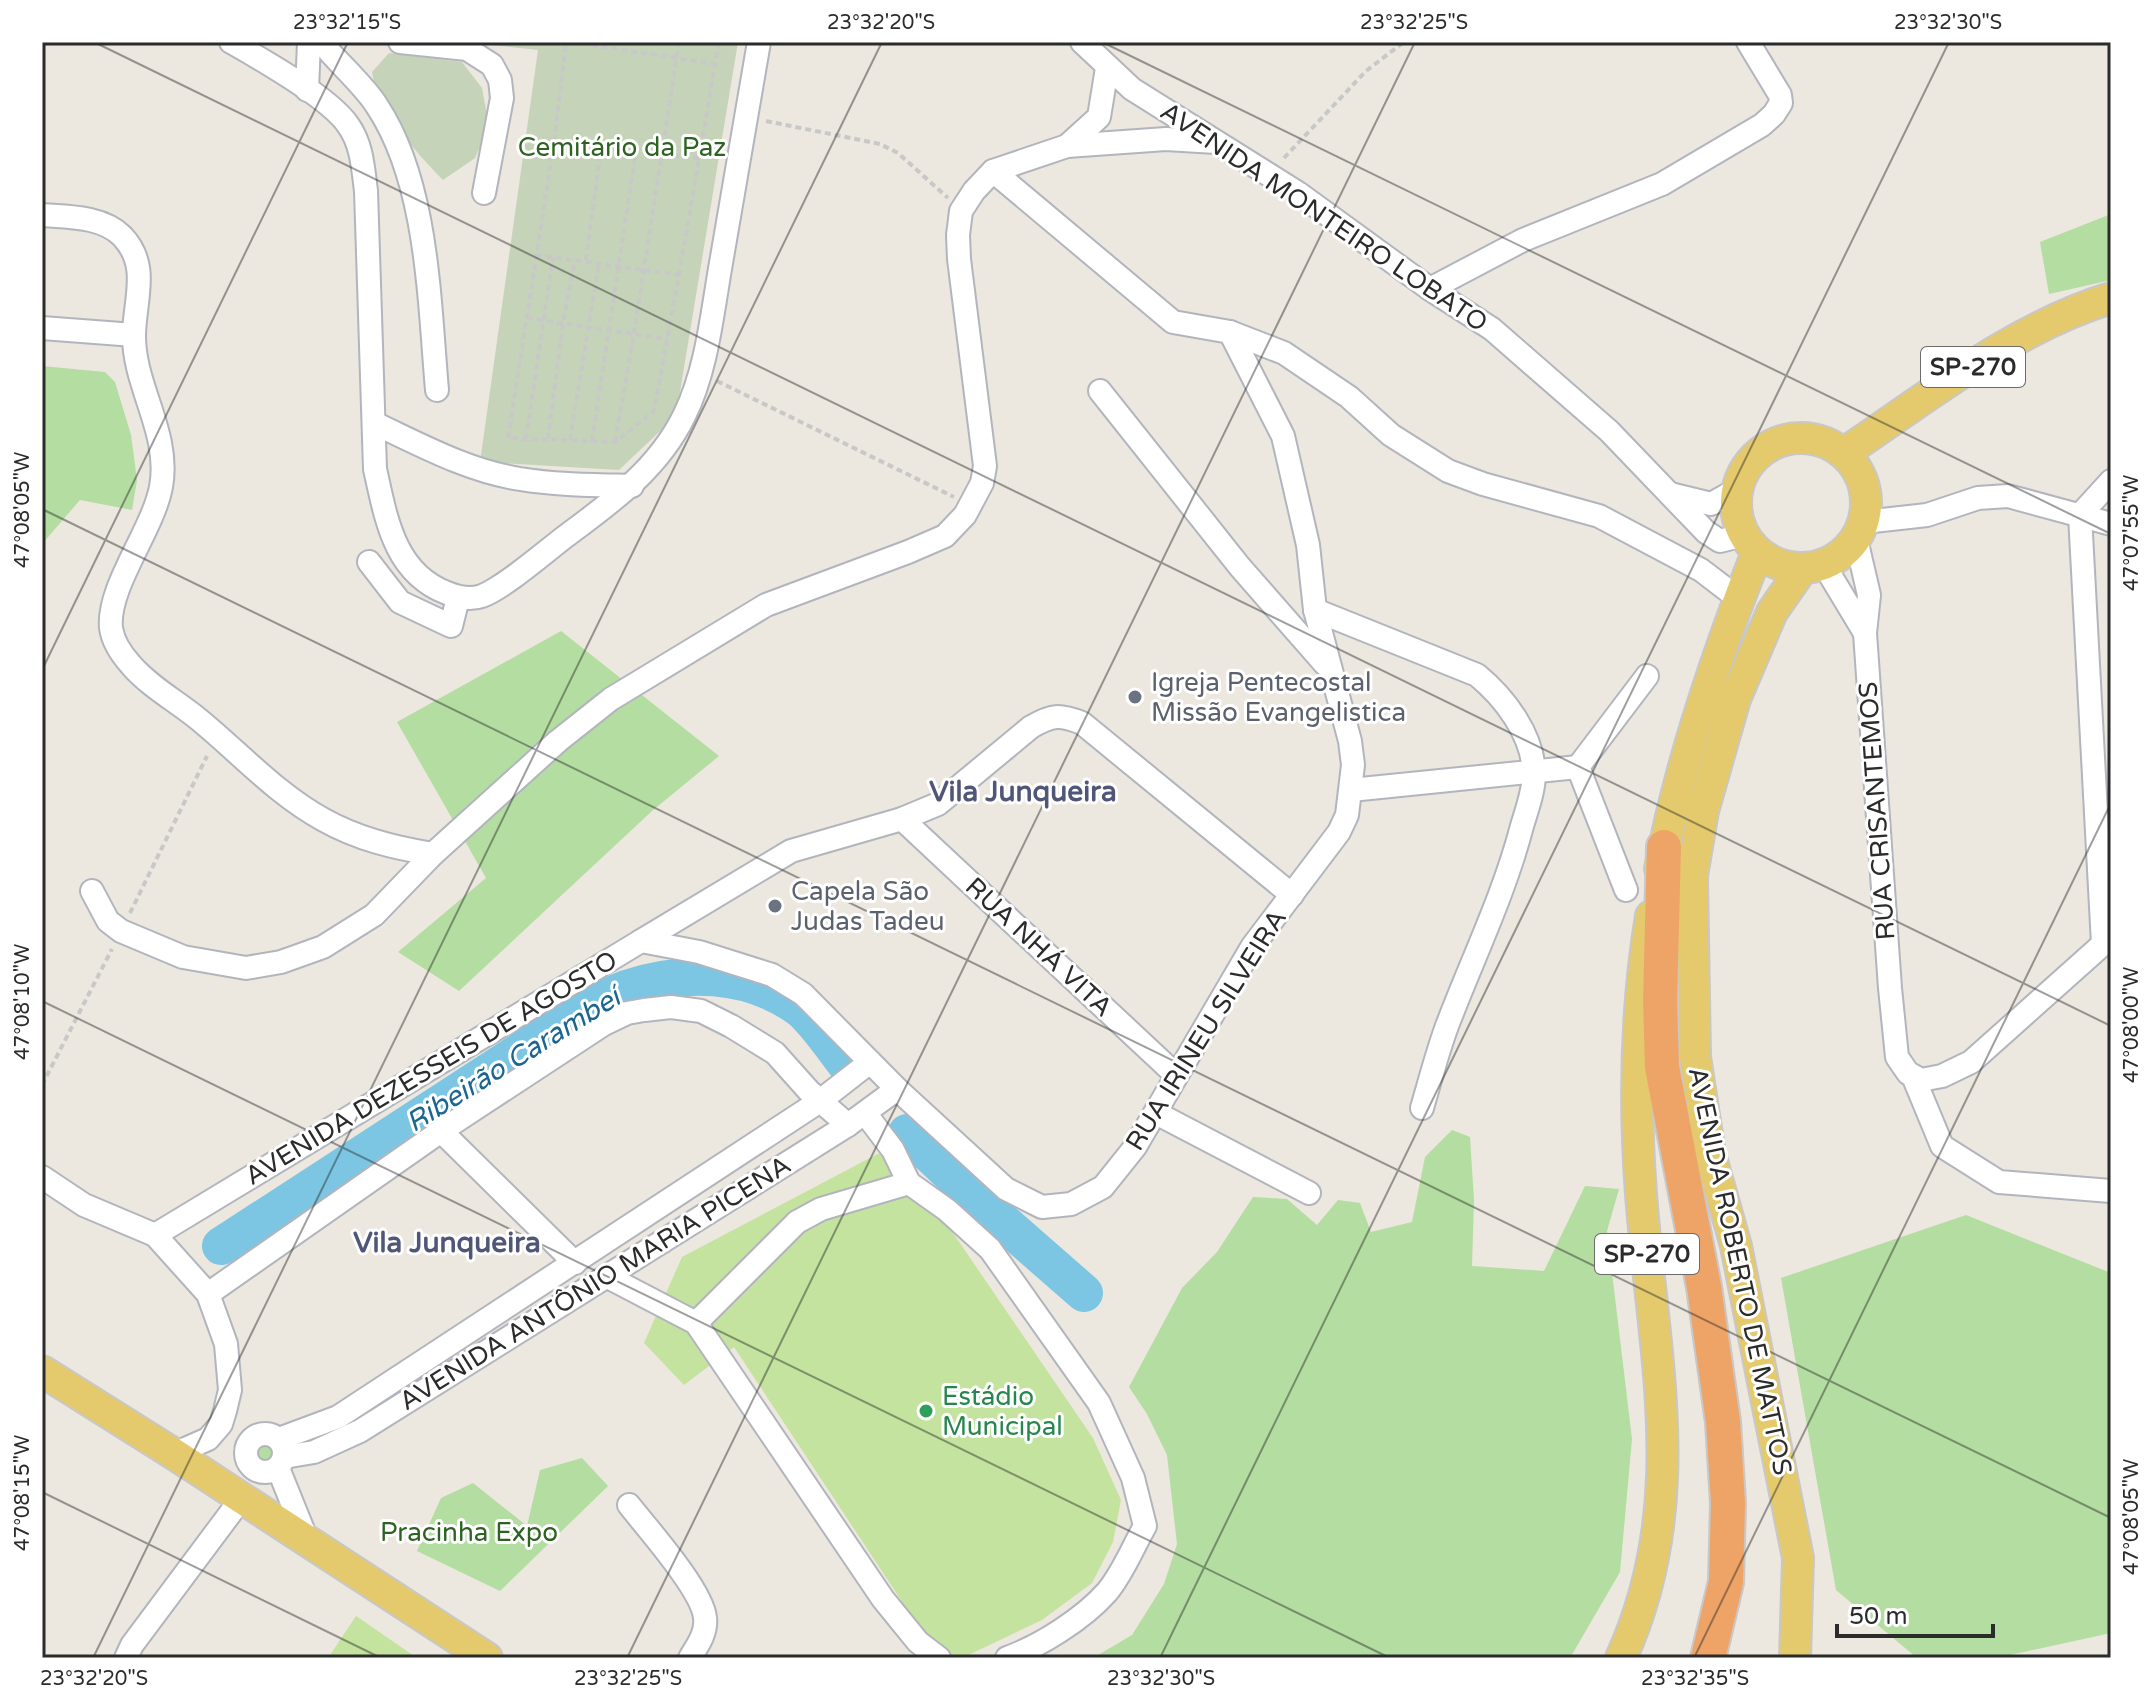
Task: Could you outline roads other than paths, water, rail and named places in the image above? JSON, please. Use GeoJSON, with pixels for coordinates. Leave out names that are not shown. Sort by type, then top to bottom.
{"type":"FeatureCollection","features":[{"type":"Feature","properties":{"kind":"highway"},"geometry":{"type":"LineString","coordinates":[[1664,847],[1660,1001],[1662,1067],[1704,1287],[1723,1422],[1728,1503],[1726,1582],[1708,1658]]}},
{"type":"Feature","properties":{"kind":"main road","name":"SP-270"},"geometry":{"type":"LineString","coordinates":[[1844,453],[2014,340],[2086,306],[2111,298]]}},
{"type":"Feature","properties":{"kind":"main road"},"geometry":{"type":"LineString","coordinates":[[1802,437],[1824,442],[1844,453],[1859,473],[1866,497],[1860,530],[1844,553],[1813,567],[1776,564],[1750,544],[1735,506],[1736,490],[1745,469],[1759,452],[1779,441],[1802,437]]}},
{"type":"Feature","properties":{"kind":"main road","name":"SP-270"},"geometry":{"type":"LineString","coordinates":[[1621,1658],[1635,1627],[1652,1571],[1660,1521],[1663,1413],[1641,1193],[1638,1038],[1642,969],[1664,847],[1682,777],[1739,599],[1750,544]]}},
{"type":"Feature","properties":{"kind":"main road","name":"AVENIDA ROBERTO DE MATTOS"},"geometry":{"type":"LineString","coordinates":[[1795,1658],[1798,1558],[1739,1261],[1710,1154],[1695,1057],[1692,876],[1703,811],[1735,699],[1772,612],[1813,567]]}},
{"type":"Feature","properties":{"kind":"main road"},"geometry":{"type":"LineString","coordinates":[[42,1371],[487,1658]]}},
{"type":"Feature","properties":{"kind":"main road"},"geometry":{"type":"LineString","coordinates":[[1635,1627],[1644,1658]]}},
{"type":"Feature","properties":{"kind":"street"},"geometry":{"type":"LineString","coordinates":[[231,42],[327,103],[348,125],[361,150],[366,191],[375,469],[385,514],[398,551],[413,573],[432,588],[458,598],[481,597],[632,486],[663,451],[684,417],[700,373],[759,42]]}},
{"type":"Feature","properties":{"kind":"street"},"geometry":{"type":"LineString","coordinates":[[307,90],[309,42]]}},
{"type":"Feature","properties":{"kind":"street"},"geometry":{"type":"LineString","coordinates":[[321,42],[376,103],[395,137],[424,244],[437,390]]}},
{"type":"Feature","properties":{"kind":"street"},"geometry":{"type":"LineString","coordinates":[[400,42],[467,49],[492,65],[500,80],[502,98],[484,193]]}},
{"type":"Feature","properties":{"kind":"street","name":"AVENIDA MONTEIRO LOBATO"},"geometry":{"type":"LineString","coordinates":[[1082,42],[1132,89],[1298,193],[1430,289],[1492,329],[1609,431],[1706,532],[1720,541],[1750,544]]}},
{"type":"Feature","properties":{"kind":"street"},"geometry":{"type":"LineString","coordinates":[[1430,289],[1523,240],[1662,184],[1762,125],[1781,103],[1780,95],[1748,42]]}},
{"type":"Feature","properties":{"kind":"street"},"geometry":{"type":"LineString","coordinates":[[1067,146],[1099,117],[1107,68]]}},
{"type":"Feature","properties":{"kind":"street"},"geometry":{"type":"LineString","coordinates":[[92,891],[108,921],[129,936],[183,957],[246,968],[281,962],[323,947],[374,915],[433,854],[558,741],[611,699],[766,605],[945,536],[970,505],[982,483],[985,466],[958,235],[961,211],[974,191],[993,171],[1067,146],[1166,139],[1216,142]]}},
{"type":"Feature","properties":{"kind":"street"},"geometry":{"type":"LineString","coordinates":[[993,171],[1173,322],[1230,332],[1284,353],[1349,397],[1391,435],[1448,471],[1483,484],[1599,516],[1701,570],[1739,599]]}},
{"type":"Feature","properties":{"kind":"street"},"geometry":{"type":"LineString","coordinates":[[42,215],[84,218],[121,235],[135,253],[141,281],[134,335],[137,364],[163,455],[161,487],[146,533],[116,594],[111,627],[117,647],[132,667],[197,718],[273,785],[322,819],[355,836],[395,848],[433,854]]}},
{"type":"Feature","properties":{"kind":"street"},"geometry":{"type":"LineString","coordinates":[[42,328],[134,335]]}},
{"type":"Feature","properties":{"kind":"street","name":"RUA IRINEU SILVEIRA"},"geometry":{"type":"LineString","coordinates":[[870,1062],[1006,1189],[1042,1207],[1071,1204],[1103,1187],[1135,1147],[1252,947],[1339,832],[1347,815],[1353,765],[1350,741],[1315,610],[1308,545],[1283,436],[1230,332]]}},
{"type":"Feature","properties":{"kind":"street"},"geometry":{"type":"LineString","coordinates":[[1100,391],[1240,567],[1329,668]]}},
{"type":"Feature","properties":{"kind":"street"},"geometry":{"type":"LineString","coordinates":[[374,423],[455,461],[518,479],[574,485],[632,486]]}},
{"type":"Feature","properties":{"kind":"street"},"geometry":{"type":"LineString","coordinates":[[1913,1076],[1921,1080],[1942,1076],[1971,1062],[2107,940],[2080,515],[2111,481]]}},
{"type":"Feature","properties":{"kind":"street"},"geometry":{"type":"LineString","coordinates":[[1669,494],[1711,504],[1736,490]]}},
{"type":"Feature","properties":{"kind":"street"},"geometry":{"type":"LineString","coordinates":[[1860,530],[1927,515],[1978,498],[2008,496],[2111,524]]}},
{"type":"Feature","properties":{"kind":"street","name":"RUA CRISANTEMOS"},"geometry":{"type":"LineString","coordinates":[[1860,530],[1869,595],[1865,633],[1897,1057],[1913,1076],[1942,1146],[1999,1182],[2111,1191]]}},
{"type":"Feature","properties":{"kind":"street"},"geometry":{"type":"LineString","coordinates":[[369,562],[400,602],[451,626],[458,598]]}},
{"type":"Feature","properties":{"kind":"street","name":"RUA CRISANTEMOS"},"geometry":{"type":"LineString","coordinates":[[1813,567],[1865,633]]}},
{"type":"Feature","properties":{"kind":"street"},"geometry":{"type":"LineString","coordinates":[[1315,610],[1477,675],[1510,708],[1523,732],[1534,771],[1531,795],[1512,867],[1445,1030],[1422,1108]]}},
{"type":"Feature","properties":{"kind":"street"},"geometry":{"type":"LineString","coordinates":[[1351,790],[1578,767],[1647,676]]}},
{"type":"Feature","properties":{"kind":"street"},"geometry":{"type":"LineString","coordinates":[[641,941],[791,851],[902,819],[938,804],[1031,727],[1044,719],[1062,715],[1082,723],[1292,895]]}},
{"type":"Feature","properties":{"kind":"street"},"geometry":{"type":"LineString","coordinates":[[1578,767],[1626,890]]}},
{"type":"Feature","properties":{"kind":"street","name":"RUA NHÁ VITA"},"geometry":{"type":"LineString","coordinates":[[902,819],[1176,1075]]}},
{"type":"Feature","properties":{"kind":"street","name":"AVENIDA DEZESSEIS DE AGOSTO"},"geometry":{"type":"LineString","coordinates":[[155,1235],[641,941],[699,952],[772,975],[803,994],[870,1062]]}},
{"type":"Feature","properties":{"kind":"street","name":"AVENIDA DEZESSEIS DE AGOSTO"},"geometry":{"type":"LineString","coordinates":[[208,1294],[441,1131],[604,1024],[627,1013],[671,1007],[701,1011],[731,1026],[775,1053],[820,1101],[856,1119],[893,1150],[909,1183]]}},
{"type":"Feature","properties":{"kind":"street","name":"AVENIDA ANTÔNIO MARIA PICENA"},"geometry":{"type":"LineString","coordinates":[[280,1455],[820,1101],[870,1062]]}},
{"type":"Feature","properties":{"kind":"street","name":"AVENIDA ANTÔNIO MARIA PICENA"},"geometry":{"type":"LineString","coordinates":[[280,1455],[314,1452],[360,1431],[856,1119],[897,1089]]}},
{"type":"Feature","properties":{"kind":"street"},"geometry":{"type":"LineString","coordinates":[[1156,1113],[1309,1193]]}},
{"type":"Feature","properties":{"kind":"street"},"geometry":{"type":"LineString","coordinates":[[441,1131],[575,1263]]}},
{"type":"Feature","properties":{"kind":"street"},"geometry":{"type":"LineString","coordinates":[[42,1177],[84,1205],[155,1235],[208,1294],[226,1344],[230,1390],[221,1424],[208,1439],[174,1454]]}},
{"type":"Feature","properties":{"kind":"street"},"geometry":{"type":"LineString","coordinates":[[696,1323],[797,1222],[821,1209],[909,1183],[947,1210],[990,1249],[1099,1403],[1133,1478],[1145,1526],[1108,1590],[1094,1605],[1032,1649],[1007,1658]]}},
{"type":"Feature","properties":{"kind":"street"},"geometry":{"type":"LineString","coordinates":[[606,1276],[696,1323],[883,1599],[918,1642],[939,1658]]}},
{"type":"Feature","properties":{"kind":"street"},"geometry":{"type":"LineString","coordinates":[[221,1424],[248,1443]]}},
{"type":"Feature","properties":{"kind":"street"},"geometry":{"type":"LineString","coordinates":[[280,1455],[267,1473],[255,1470],[247,1461],[248,1443],[255,1436],[265,1433],[280,1455],[307,1540]]}},
{"type":"Feature","properties":{"kind":"street"},"geometry":{"type":"LineString","coordinates":[[126,1658],[132,1645],[241,1499]]}},
{"type":"Feature","properties":{"kind":"street"},"geometry":{"type":"LineString","coordinates":[[629,1505],[674,1563],[694,1593],[705,1617],[704,1630],[690,1658]]}},
{"type":"Feature","properties":{"kind":"waterway","name":"Ribeirão Carambeí"},"geometry":{"type":"LineString","coordinates":[[221,1246],[581,1012],[620,991],[648,983],[714,977],[758,986],[798,1007],[850,1069]]}},
{"type":"Feature","properties":{"kind":"waterway"},"geometry":{"type":"LineString","coordinates":[[907,1133],[1084,1293]]}},
{"type":"Feature","properties":{"kind":"place","name":"Igreja Pentecostal Missão Evangelistica"},"geometry":{"type":"Point","coordinates":[1135,697]}},
{"type":"Feature","properties":{"kind":"place","name":"Capela São Judas Tadeu"},"geometry":{"type":"Point","coordinates":[775,906]}},
{"type":"Feature","properties":{"kind":"place","name":"Estádio Municipal"},"geometry":{"type":"Point","coordinates":[926,1411]}},
{"type":"Feature","properties":{"kind":"district","name":"Vila Junqueira"},"geometry":{"type":"Point","coordinates":[1023,792]}},
{"type":"Feature","properties":{"kind":"district","name":"Vila Junqueira"},"geometry":{"type":"Point","coordinates":[447,1243]}},
{"type":"Feature","properties":{"kind":"park label","name":"Cemitário da Paz"},"geometry":{"type":"Point","coordinates":[622,147]}},
{"type":"Feature","properties":{"kind":"park label","name":"Pracinha Expo"},"geometry":{"type":"Point","coordinates":[469,1532]}}]}
